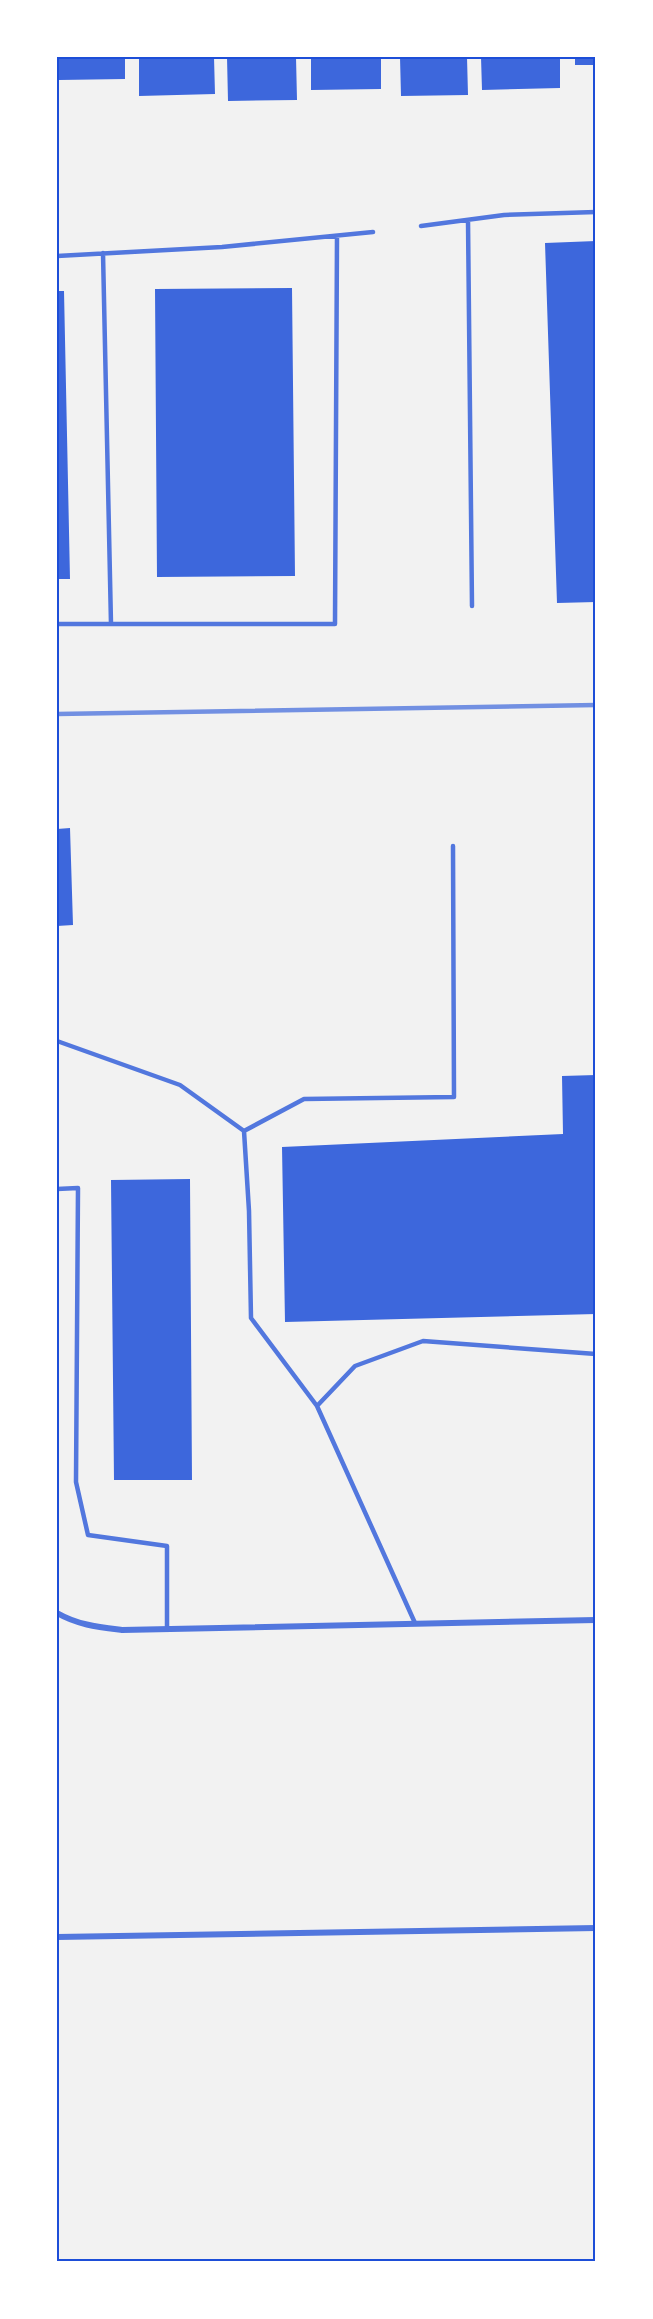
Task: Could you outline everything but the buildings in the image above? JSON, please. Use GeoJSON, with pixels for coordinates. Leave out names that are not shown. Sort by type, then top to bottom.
{"type":"FeatureCollection","features":[{"type":"Feature","properties":{"kind":"street"},"geometry":{"type":"LineString","coordinates":[[57,1613],[72,1622],[122,1629],[596,1620]]}},
{"type":"Feature","properties":{"kind":"street"},"geometry":{"type":"LineString","coordinates":[[57,1937],[596,1928]]}},
{"type":"Feature","properties":{"kind":"lane"},"geometry":{"type":"LineString","coordinates":[[421,226],[504,215],[596,212]]}},
{"type":"Feature","properties":{"kind":"lane"},"geometry":{"type":"LineString","coordinates":[[468,220],[472,606]]}},
{"type":"Feature","properties":{"kind":"lane"},"geometry":{"type":"LineString","coordinates":[[57,256],[222,246],[373,232]]}},
{"type":"Feature","properties":{"kind":"lane"},"geometry":{"type":"LineString","coordinates":[[57,624],[335,624],[337,236]]}},
{"type":"Feature","properties":{"kind":"lane"},"geometry":{"type":"LineString","coordinates":[[103,253],[111,624]]}},
{"type":"Feature","properties":{"kind":"lane"},"geometry":{"type":"LineString","coordinates":[[244,1131],[304,1099],[454,1097],[453,846]]}},
{"type":"Feature","properties":{"kind":"lane"},"geometry":{"type":"LineString","coordinates":[[57,1041],[180,1085],[244,1131]]}},
{"type":"Feature","properties":{"kind":"lane"},"geometry":{"type":"LineString","coordinates":[[244,1131],[249,1211],[251,1318],[317,1406],[415,1623]]}},
{"type":"Feature","properties":{"kind":"lane"},"geometry":{"type":"LineString","coordinates":[[57,1189],[78,1188],[76,1482],[88,1535],[167,1546],[167,1628]]}},
{"type":"Feature","properties":{"kind":"lane"},"geometry":{"type":"LineString","coordinates":[[317,1406],[355,1366],[423,1341],[596,1353]]}},
{"type":"Feature","properties":{"kind":"railway"},"geometry":{"type":"LineString","coordinates":[[57,714],[596,705]]}}]}
